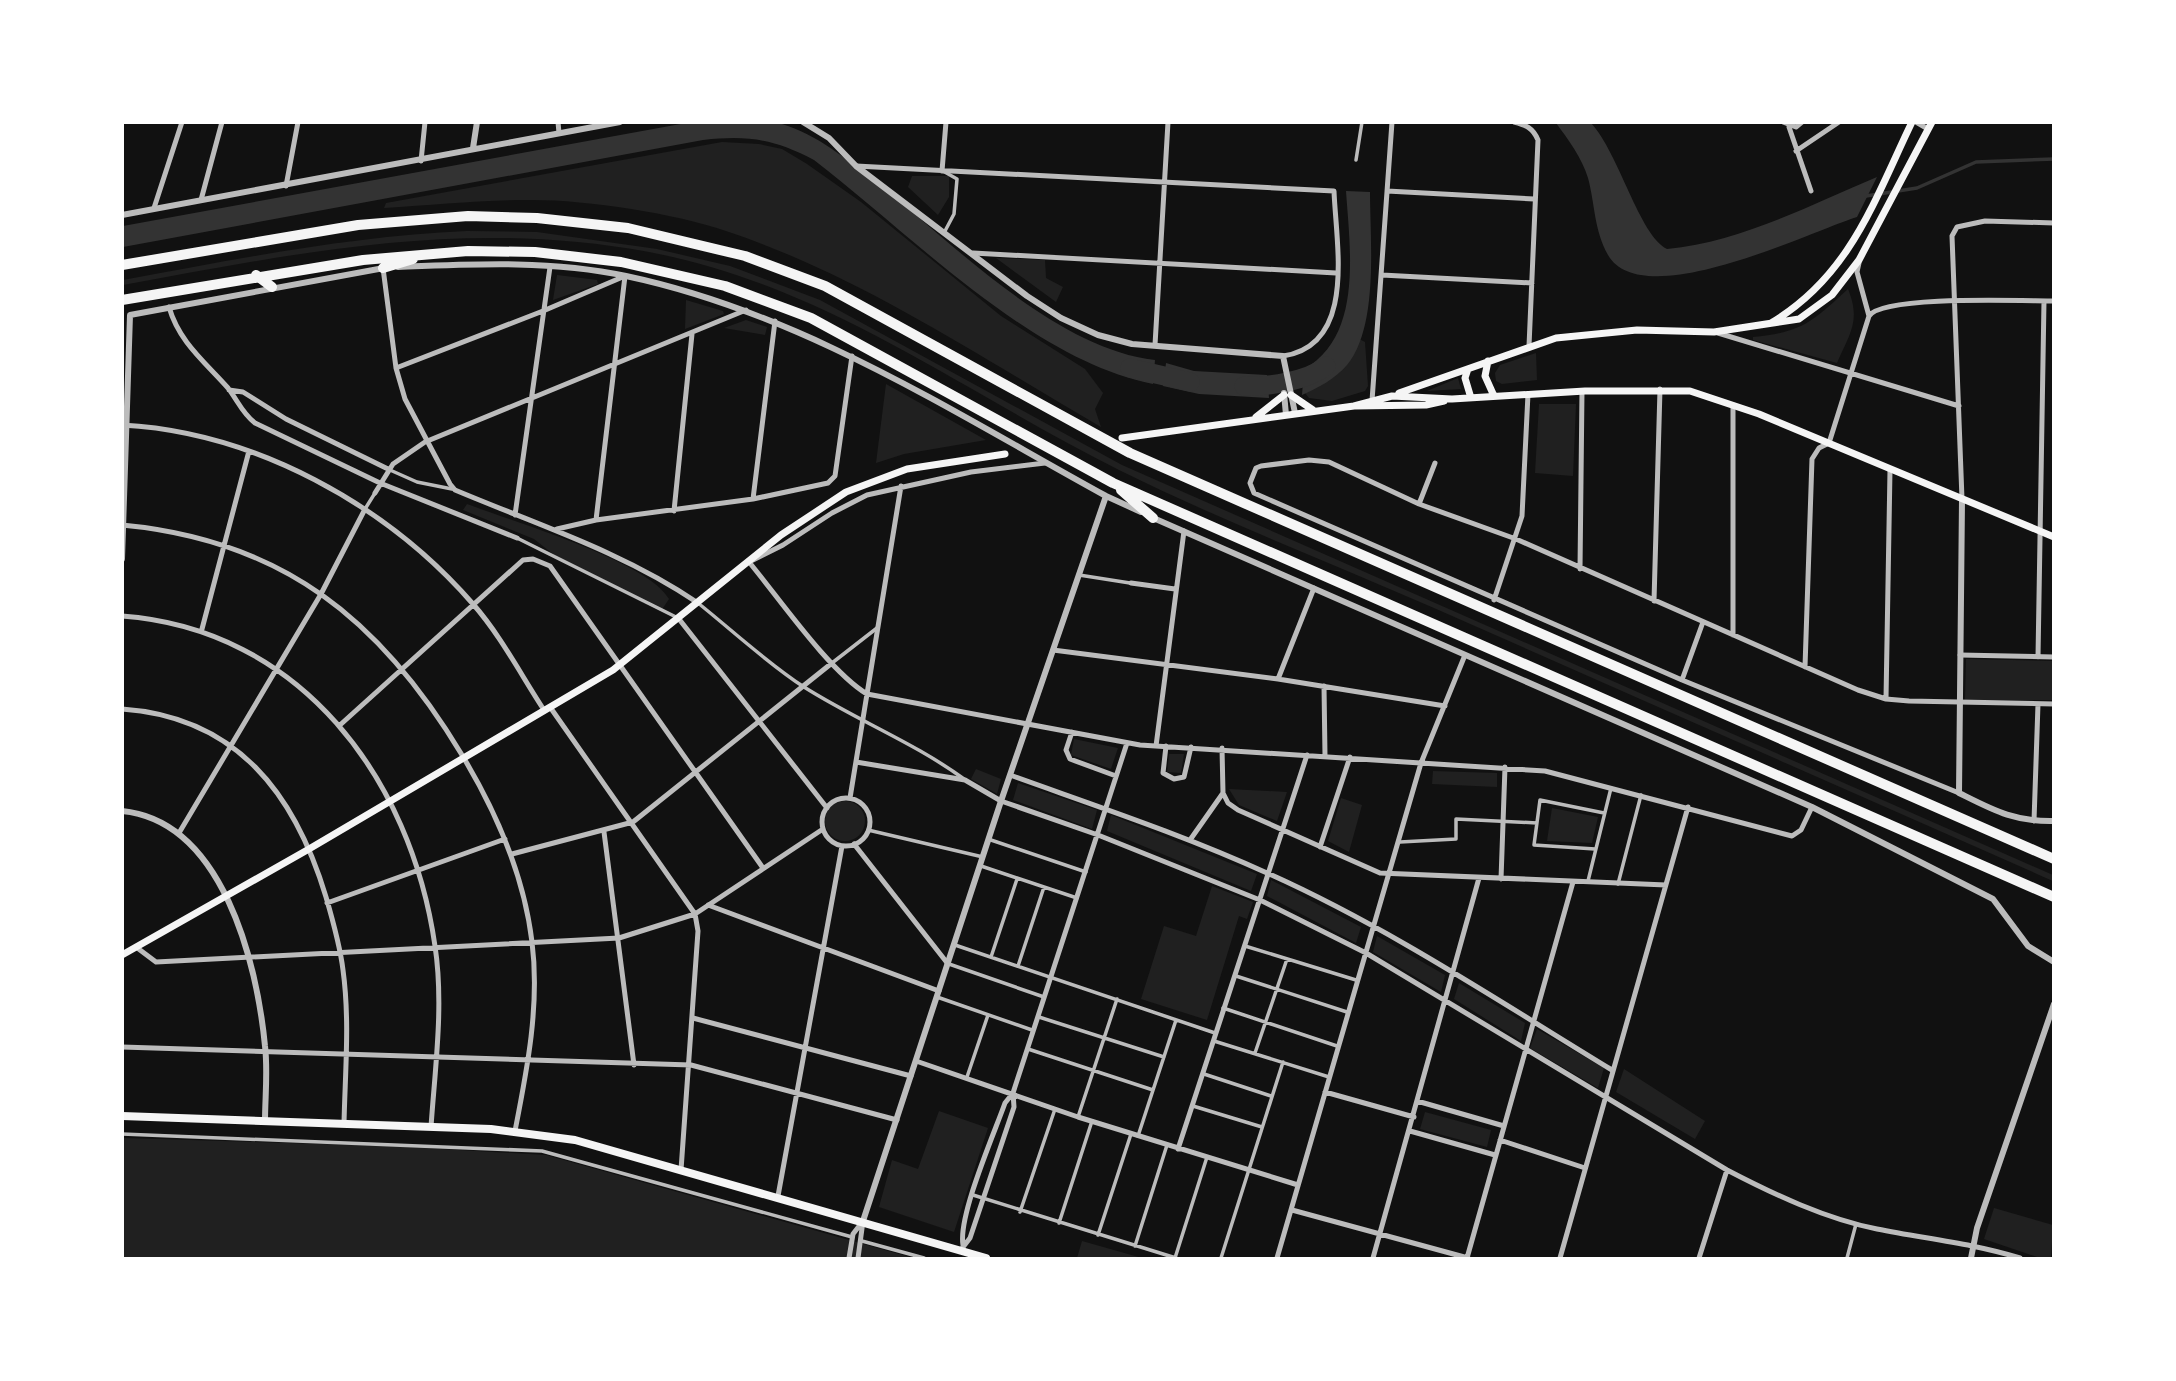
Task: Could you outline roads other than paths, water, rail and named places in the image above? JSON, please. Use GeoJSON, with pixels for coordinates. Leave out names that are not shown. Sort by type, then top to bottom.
{"type":"FeatureCollection","features":[{"type":"Feature","properties":{"kind":"highway"},"geometry":{"type":"LineString","coordinates":[[122,265],[358,225],[468,216],[537,218],[628,228],[745,256],[825,286],[1130,453],[2053,859]]}},
{"type":"Feature","properties":{"kind":"highway"},"geometry":{"type":"LineString","coordinates":[[383,268],[437,252]]}},
{"type":"Feature","properties":{"kind":"highway"},"geometry":{"type":"LineString","coordinates":[[122,300],[256,275],[437,252],[535,253],[621,262],[725,286],[811,318],[1113,483],[2040,891],[2053,900]]}},
{"type":"Feature","properties":{"kind":"highway"},"geometry":{"type":"LineString","coordinates":[[256,275],[272,287]]}},
{"type":"Feature","properties":{"kind":"highway"},"geometry":{"type":"LineString","coordinates":[[1113,483],[1153,518]]}},
{"type":"Feature","properties":{"kind":"main road"},"geometry":{"type":"LineString","coordinates":[[1767,326],[1818,290],[1845,256],[1914,122]]}},
{"type":"Feature","properties":{"kind":"main road"},"geometry":{"type":"LineString","coordinates":[[1354,406],[1392,396],[1556,338],[1637,330],[1714,332],[1788,323],[1810,313],[1832,295],[1859,260],[1930,126]]}},
{"type":"Feature","properties":{"kind":"main road"},"geometry":{"type":"LineString","coordinates":[[1488,361],[1485,376],[1494,396]]}},
{"type":"Feature","properties":{"kind":"main road"},"geometry":{"type":"LineString","coordinates":[[1468,368],[1465,378],[1471,398]]}},
{"type":"Feature","properties":{"kind":"main road"},"geometry":{"type":"LineString","coordinates":[[1392,396],[1452,399],[1582,391],[1690,391],[1829,443],[2053,537]]}},
{"type":"Feature","properties":{"kind":"main road"},"geometry":{"type":"LineString","coordinates":[[1249,421],[1288,395],[1314,411]]}},
{"type":"Feature","properties":{"kind":"main road"},"geometry":{"type":"LineString","coordinates":[[1122,438],[1354,406],[1426,405],[1452,399]]}},
{"type":"Feature","properties":{"kind":"main road"},"geometry":{"type":"LineString","coordinates":[[122,955],[309,849],[620,665],[811,513],[859,485],[907,469],[1005,454]]}},
{"type":"Feature","properties":{"kind":"main road"},"geometry":{"type":"LineString","coordinates":[[122,1116],[515,1131],[575,1140],[961,1248],[986,1258]]}},
{"type":"Feature","properties":{"kind":"street"},"geometry":{"type":"LineString","coordinates":[[154,208],[182,122]]}},
{"type":"Feature","properties":{"kind":"street"},"geometry":{"type":"LineString","coordinates":[[201,200],[222,122]]}},
{"type":"Feature","properties":{"kind":"street"},"geometry":{"type":"LineString","coordinates":[[286,186],[298,122]]}},
{"type":"Feature","properties":{"kind":"street"},"geometry":{"type":"LineString","coordinates":[[421,160],[425,122]]}},
{"type":"Feature","properties":{"kind":"street"},"geometry":{"type":"LineString","coordinates":[[474,148],[477,122]]}},
{"type":"Feature","properties":{"kind":"street"},"geometry":{"type":"LineString","coordinates":[[558,122],[559,133]]}},
{"type":"Feature","properties":{"kind":"street"},"geometry":{"type":"LineString","coordinates":[[122,215],[286,186],[592,125],[620,122]]}},
{"type":"Feature","properties":{"kind":"street"},"geometry":{"type":"LineString","coordinates":[[803,122],[829,138],[856,166],[946,231],[1027,296],[1061,318],[1114,340],[1283,356],[1304,351],[1329,327],[1335,311],[1334,191],[856,166]]}},
{"type":"Feature","properties":{"kind":"street"},"geometry":{"type":"LineString","coordinates":[[942,170],[946,122]]}},
{"type":"Feature","properties":{"kind":"street"},"geometry":{"type":"LineString","coordinates":[[1155,345],[1168,122]]}},
{"type":"Feature","properties":{"kind":"street"},"geometry":{"type":"LineString","coordinates":[[1356,160],[1362,122]]}},
{"type":"Feature","properties":{"kind":"street"},"geometry":{"type":"LineString","coordinates":[[1372,401],[1392,122]]}},
{"type":"Feature","properties":{"kind":"street"},"geometry":{"type":"LineString","coordinates":[[1514,122],[1526,125],[1535,132],[1538,140],[1529,346]]}},
{"type":"Feature","properties":{"kind":"street"},"geometry":{"type":"LineString","coordinates":[[1783,122],[1789,127],[1811,191]]}},
{"type":"Feature","properties":{"kind":"street"},"geometry":{"type":"LineString","coordinates":[[1789,127],[1802,122]]}},
{"type":"Feature","properties":{"kind":"street"},"geometry":{"type":"LineString","coordinates":[[1796,151],[1839,122]]}},
{"type":"Feature","properties":{"kind":"street"},"geometry":{"type":"LineString","coordinates":[[1914,122],[1930,126]]}},
{"type":"Feature","properties":{"kind":"street"},"geometry":{"type":"LineString","coordinates":[[942,170],[957,179],[954,214],[946,231]]}},
{"type":"Feature","properties":{"kind":"street"},"geometry":{"type":"LineString","coordinates":[[1387,191],[1534,199]]}},
{"type":"Feature","properties":{"kind":"street"},"geometry":{"type":"LineString","coordinates":[[1959,793],[1962,500],[1952,236],[1957,227],[1985,221],[2053,223]]}},
{"type":"Feature","properties":{"kind":"street"},"geometry":{"type":"LineString","coordinates":[[974,253],[1336,273]]}},
{"type":"Feature","properties":{"kind":"street"},"geometry":{"type":"LineString","coordinates":[[1859,260],[1857,272],[1870,316]]}},
{"type":"Feature","properties":{"kind":"street"},"geometry":{"type":"LineString","coordinates":[[122,559],[126,315],[383,268],[470,264],[550,267],[625,276],[746,310],[775,321],[852,356],[1106,496],[1812,807],[1993,899],[2028,946],[2053,962]]}},
{"type":"Feature","properties":{"kind":"street"},"geometry":{"type":"LineString","coordinates":[[515,515],[550,267]]}},
{"type":"Feature","properties":{"kind":"street"},"geometry":{"type":"LineString","coordinates":[[383,268],[396,368],[405,398],[425,442],[455,490]]}},
{"type":"Feature","properties":{"kind":"street"},"geometry":{"type":"LineString","coordinates":[[1382,275],[1532,283]]}},
{"type":"Feature","properties":{"kind":"street"},"geometry":{"type":"LineString","coordinates":[[396,368],[625,276]]}},
{"type":"Feature","properties":{"kind":"street"},"geometry":{"type":"LineString","coordinates":[[596,520],[625,276]]}},
{"type":"Feature","properties":{"kind":"street"},"geometry":{"type":"LineString","coordinates":[[1805,667],[1812,459],[1819,448],[1829,443],[1870,316],[1877,308],[1956,301],[2053,301]]}},
{"type":"Feature","properties":{"kind":"street"},"geometry":{"type":"LineString","coordinates":[[2038,657],[2044,301]]}},
{"type":"Feature","properties":{"kind":"street"},"geometry":{"type":"LineString","coordinates":[[169,307],[175,326],[188,346],[229,390],[243,414],[255,423],[380,483],[517,538],[679,619],[827,808]]}},
{"type":"Feature","properties":{"kind":"street"},"geometry":{"type":"LineString","coordinates":[[179,833],[321,594],[390,466],[425,442],[746,310]]}},
{"type":"Feature","properties":{"kind":"street"},"geometry":{"type":"LineString","coordinates":[[753,499],[775,321]]}},
{"type":"Feature","properties":{"kind":"street"},"geometry":{"type":"LineString","coordinates":[[1714,332],[1959,406]]}},
{"type":"Feature","properties":{"kind":"street"},"geometry":{"type":"LineString","coordinates":[[674,511],[692,334]]}},
{"type":"Feature","properties":{"kind":"street"},"geometry":{"type":"LineString","coordinates":[[556,528],[753,499],[828,482],[835,476],[852,356]]}},
{"type":"Feature","properties":{"kind":"street"},"geometry":{"type":"LineString","coordinates":[[1283,356],[1291,414]]}},
{"type":"Feature","properties":{"kind":"street"},"geometry":{"type":"LineString","coordinates":[[1654,601],[1660,389]]}},
{"type":"Feature","properties":{"kind":"street"},"geometry":{"type":"LineString","coordinates":[[229,390],[243,392],[286,419],[390,466],[417,482],[455,490],[515,515],[556,528],[604,550],[698,603],[802,686],[944,765],[1001,801],[1098,835],[1259,900],[1366,953],[1727,1170],[1773,1192],[1856,1224],[1974,1244],[2020,1258]]}},
{"type":"Feature","properties":{"kind":"street"},"geometry":{"type":"LineString","coordinates":[[1580,569],[1582,391]]}},
{"type":"Feature","properties":{"kind":"street"},"geometry":{"type":"LineString","coordinates":[[1494,600],[1522,516],[1528,393]]}},
{"type":"Feature","properties":{"kind":"street"},"geometry":{"type":"LineString","coordinates":[[1733,405],[1733,635]]}},
{"type":"Feature","properties":{"kind":"street"},"geometry":{"type":"LineString","coordinates":[[125,425],[192,435],[248,451],[309,478],[365,509],[432,561],[474,605],[633,822],[695,914],[698,931],[691,1065],[681,1170]]}},
{"type":"Feature","properties":{"kind":"street"},"geometry":{"type":"LineString","coordinates":[[202,629],[248,451]]}},
{"type":"Feature","properties":{"kind":"street"},"geometry":{"type":"LineString","coordinates":[[2053,704],[1886,699],[1805,667],[1516,539],[1419,504],[1329,461],[1309,460],[1261,466],[1256,468],[1250,483],[1254,493],[1494,600],[1959,793],[2004,816],[2053,821]]}},
{"type":"Feature","properties":{"kind":"street"},"geometry":{"type":"LineString","coordinates":[[1045,463],[901,486],[854,500],[783,545],[748,562],[832,663],[853,686],[867,694],[1127,743],[1554,772],[1793,836],[1801,830],[1812,807]]}},
{"type":"Feature","properties":{"kind":"street"},"geometry":{"type":"LineString","coordinates":[[1419,504],[1435,463]]}},
{"type":"Feature","properties":{"kind":"street"},"geometry":{"type":"LineString","coordinates":[[1886,699],[1890,470]]}},
{"type":"Feature","properties":{"kind":"street"},"geometry":{"type":"LineString","coordinates":[[850,798],[901,486]]}},
{"type":"Feature","properties":{"kind":"street"},"geometry":{"type":"LineString","coordinates":[[858,1258],[863,1221],[988,839],[1106,496]]}},
{"type":"Feature","properties":{"kind":"street"},"geometry":{"type":"LineString","coordinates":[[123,525],[176,532],[225,544],[321,594],[362,625],[403,668],[464,758],[512,854],[532,942],[533,996],[528,1061],[515,1131]]}},
{"type":"Feature","properties":{"kind":"street"},"geometry":{"type":"LineString","coordinates":[[1156,746],[1184,531]]}},
{"type":"Feature","properties":{"kind":"street"},"geometry":{"type":"LineString","coordinates":[[340,725],[523,560],[533,559],[550,566],[763,868]]}},
{"type":"Feature","properties":{"kind":"street"},"geometry":{"type":"LineString","coordinates":[[1077,575],[1175,589]]}},
{"type":"Feature","properties":{"kind":"street"},"geometry":{"type":"LineString","coordinates":[[1278,679],[1314,588]]}},
{"type":"Feature","properties":{"kind":"street"},"geometry":{"type":"LineString","coordinates":[[122,615],[155,618],[202,629],[278,668],[297,682],[340,725],[388,801],[410,844],[419,869],[436,948],[436,1057],[431,1127]]}},
{"type":"Feature","properties":{"kind":"street"},"geometry":{"type":"LineString","coordinates":[[1682,680],[1703,622]]}},
{"type":"Feature","properties":{"kind":"street"},"geometry":{"type":"LineString","coordinates":[[512,854],[604,832],[633,822],[878,627]]}},
{"type":"Feature","properties":{"kind":"street"},"geometry":{"type":"LineString","coordinates":[[1053,650],[1278,679],[1445,706]]}},
{"type":"Feature","properties":{"kind":"street"},"geometry":{"type":"LineString","coordinates":[[1277,1258],[1356,980],[1400,842],[1421,762],[1465,655]]}},
{"type":"Feature","properties":{"kind":"street"},"geometry":{"type":"LineString","coordinates":[[1960,655],[2053,657]]}},
{"type":"Feature","properties":{"kind":"street"},"geometry":{"type":"LineString","coordinates":[[1324,686],[1325,756]]}},
{"type":"Feature","properties":{"kind":"street"},"geometry":{"type":"LineString","coordinates":[[2034,821],[2038,704]]}},
{"type":"Feature","properties":{"kind":"street"},"geometry":{"type":"LineString","coordinates":[[122,709],[178,718],[230,744],[262,772],[280,794],[309,849],[341,953],[346,1004],[344,1124]]}},
{"type":"Feature","properties":{"kind":"street"},"geometry":{"type":"LineString","coordinates":[[1072,732],[1066,750],[1070,759],[1116,776]]}},
{"type":"Feature","properties":{"kind":"street"},"geometry":{"type":"LineString","coordinates":[[961,1248],[970,1238],[1014,1107],[1013,1093],[1079,899],[1127,743]]}},
{"type":"Feature","properties":{"kind":"street"},"geometry":{"type":"LineString","coordinates":[[1166,746],[1163,773],[1174,779],[1184,777],[1191,747]]}},
{"type":"Feature","properties":{"kind":"street"},"geometry":{"type":"LineString","coordinates":[[1222,748],[1223,793],[1228,803],[1320,847],[1389,875],[1666,885]]}},
{"type":"Feature","properties":{"kind":"street"},"geometry":{"type":"LineString","coordinates":[[1178,1149],[1307,755]]}},
{"type":"Feature","properties":{"kind":"street"},"geometry":{"type":"LineString","coordinates":[[1320,847],[1350,757]]}},
{"type":"Feature","properties":{"kind":"street"},"geometry":{"type":"LineString","coordinates":[[856,762],[965,780]]}},
{"type":"Feature","properties":{"kind":"street"},"geometry":{"type":"LineString","coordinates":[[1501,878],[1505,767]]}},
{"type":"Feature","properties":{"kind":"street"},"geometry":{"type":"LineString","coordinates":[[1010,775],[1190,840],[1269,873],[1373,927],[1612,1070]]}},
{"type":"Feature","properties":{"kind":"street"},"geometry":{"type":"LineString","coordinates":[[1588,883],[1611,788]]}},
{"type":"Feature","properties":{"kind":"street"},"geometry":{"type":"LineString","coordinates":[[1190,840],[1223,793]]}},
{"type":"Feature","properties":{"kind":"street"},"geometry":{"type":"LineString","coordinates":[[1618,884],[1642,796]]}},
{"type":"Feature","properties":{"kind":"street"},"geometry":{"type":"LineString","coordinates":[[850,798],[864,807],[870,822],[868,830],[854,844],[842,846],[830,840],[823,829],[827,808],[837,800],[850,798]]}},
{"type":"Feature","properties":{"kind":"street"},"geometry":{"type":"LineString","coordinates":[[1595,849],[1534,845],[1540,800],[1604,813]]}},
{"type":"Feature","properties":{"kind":"street"},"geometry":{"type":"LineString","coordinates":[[1560,1258],[1688,807]]}},
{"type":"Feature","properties":{"kind":"street"},"geometry":{"type":"LineString","coordinates":[[122,811],[149,817],[179,833],[206,862],[226,897],[249,957],[261,1012],[266,1054],[265,1122]]}},
{"type":"Feature","properties":{"kind":"street"},"geometry":{"type":"LineString","coordinates":[[1400,842],[1455,839],[1456,819],[1537,823]]}},
{"type":"Feature","properties":{"kind":"street"},"geometry":{"type":"LineString","coordinates":[[136,947],[156,962],[619,937],[695,914],[823,829]]}},
{"type":"Feature","properties":{"kind":"street"},"geometry":{"type":"LineString","coordinates":[[868,830],[983,857]]}},
{"type":"Feature","properties":{"kind":"street"},"geometry":{"type":"LineString","coordinates":[[604,832],[634,1065]]}},
{"type":"Feature","properties":{"kind":"street"},"geometry":{"type":"LineString","coordinates":[[327,903],[505,839]]}},
{"type":"Feature","properties":{"kind":"street"},"geometry":{"type":"LineString","coordinates":[[988,839],[1087,872]]}},
{"type":"Feature","properties":{"kind":"street"},"geometry":{"type":"LineString","coordinates":[[854,844],[948,964],[1046,998]]}},
{"type":"Feature","properties":{"kind":"street"},"geometry":{"type":"LineString","coordinates":[[778,1196],[799,1094],[842,846]]}},
{"type":"Feature","properties":{"kind":"street"},"geometry":{"type":"LineString","coordinates":[[981,865],[1079,899]]}},
{"type":"Feature","properties":{"kind":"street"},"geometry":{"type":"LineString","coordinates":[[991,957],[1017,878]]}},
{"type":"Feature","properties":{"kind":"street"},"geometry":{"type":"LineString","coordinates":[[1373,1258],[1479,878]]}},
{"type":"Feature","properties":{"kind":"street"},"geometry":{"type":"LineString","coordinates":[[1292,1210],[1467,1258],[1573,882]]}},
{"type":"Feature","properties":{"kind":"street"},"geometry":{"type":"LineString","coordinates":[[1018,966],[1044,887]]}},
{"type":"Feature","properties":{"kind":"street"},"geometry":{"type":"LineString","coordinates":[[708,905],[1034,1031]]}},
{"type":"Feature","properties":{"kind":"street"},"geometry":{"type":"LineString","coordinates":[[954,945],[1215,1033]]}},
{"type":"Feature","properties":{"kind":"street"},"geometry":{"type":"LineString","coordinates":[[1243,945],[1356,980]]}},
{"type":"Feature","properties":{"kind":"street"},"geometry":{"type":"LineString","coordinates":[[1255,1053],[1287,959]]}},
{"type":"Feature","properties":{"kind":"street"},"geometry":{"type":"LineString","coordinates":[[1233,975],[1347,1012]]}},
{"type":"Feature","properties":{"kind":"street"},"geometry":{"type":"LineString","coordinates":[[1078,1117],[1117,999]]}},
{"type":"Feature","properties":{"kind":"street"},"geometry":{"type":"LineString","coordinates":[[1971,1258],[2053,1004]]}},
{"type":"Feature","properties":{"kind":"street"},"geometry":{"type":"LineString","coordinates":[[1222,1008],[1337,1045]]}},
{"type":"Feature","properties":{"kind":"street"},"geometry":{"type":"LineString","coordinates":[[967,1077],[988,1015]]}},
{"type":"Feature","properties":{"kind":"street"},"geometry":{"type":"LineString","coordinates":[[1039,1017],[1164,1057]]}},
{"type":"Feature","properties":{"kind":"street"},"geometry":{"type":"LineString","coordinates":[[693,1018],[911,1076]]}},
{"type":"Feature","properties":{"kind":"street"},"geometry":{"type":"LineString","coordinates":[[1138,1136],[1176,1020]]}},
{"type":"Feature","properties":{"kind":"street"},"geometry":{"type":"LineString","coordinates":[[1213,1040],[1329,1077]]}},
{"type":"Feature","properties":{"kind":"street"},"geometry":{"type":"LineString","coordinates":[[122,1047],[266,1054],[691,1065],[897,1120]]}},
{"type":"Feature","properties":{"kind":"street"},"geometry":{"type":"LineString","coordinates":[[1028,1049],[1153,1090]]}},
{"type":"Feature","properties":{"kind":"street"},"geometry":{"type":"LineString","coordinates":[[916,1061],[1078,1117],[1298,1185]]}},
{"type":"Feature","properties":{"kind":"street"},"geometry":{"type":"LineString","coordinates":[[1221,1258],[1283,1062]]}},
{"type":"Feature","properties":{"kind":"street"},"geometry":{"type":"LineString","coordinates":[[1203,1073],[1271,1096]]}},
{"type":"Feature","properties":{"kind":"street"},"geometry":{"type":"LineString","coordinates":[[1325,1092],[1414,1117]]}},
{"type":"Feature","properties":{"kind":"street"},"geometry":{"type":"LineString","coordinates":[[961,1248],[961,1234],[973,1195],[1004,1103],[1013,1093]]}},
{"type":"Feature","properties":{"kind":"street"},"geometry":{"type":"LineString","coordinates":[[1417,1101],[1504,1126]]}},
{"type":"Feature","properties":{"kind":"street"},"geometry":{"type":"LineString","coordinates":[[1192,1105],[1262,1127]]}},
{"type":"Feature","properties":{"kind":"street"},"geometry":{"type":"LineString","coordinates":[[1020,1212],[1055,1109]]}},
{"type":"Feature","properties":{"kind":"street"},"geometry":{"type":"LineString","coordinates":[[1059,1223],[1092,1121]]}},
{"type":"Feature","properties":{"kind":"street"},"geometry":{"type":"LineString","coordinates":[[1410,1131],[1495,1155]]}},
{"type":"Feature","properties":{"kind":"street"},"geometry":{"type":"LineString","coordinates":[[122,1134],[542,1151],[852,1237]]}},
{"type":"Feature","properties":{"kind":"street"},"geometry":{"type":"LineString","coordinates":[[1098,1235],[1131,1134]]}},
{"type":"Feature","properties":{"kind":"street"},"geometry":{"type":"LineString","coordinates":[[1500,1140],[1585,1168]]}},
{"type":"Feature","properties":{"kind":"street"},"geometry":{"type":"LineString","coordinates":[[1135,1246],[1167,1145]]}},
{"type":"Feature","properties":{"kind":"street"},"geometry":{"type":"LineString","coordinates":[[973,1195],[1020,1212],[1175,1258],[1207,1157]]}},
{"type":"Feature","properties":{"kind":"street"},"geometry":{"type":"LineString","coordinates":[[1699,1258],[1727,1170]]}},
{"type":"Feature","properties":{"kind":"street"},"geometry":{"type":"LineString","coordinates":[[849,1258],[852,1237],[863,1221]]}},
{"type":"Feature","properties":{"kind":"street"},"geometry":{"type":"LineString","coordinates":[[1847,1258],[1856,1224]]}},
{"type":"Feature","properties":{"kind":"street"},"geometry":{"type":"LineString","coordinates":[[862,1241],[924,1258]]}},
{"type":"Feature","properties":{"kind":"waterway"},"geometry":{"type":"LineString","coordinates":[[1866,196],[1917,188],[1976,162],[2054,159]]}},
{"type":"Feature","properties":{"kind":"waterway"},"geometry":{"type":"LineString","coordinates":[[1244,386],[1287,382],[1309,376],[1326,366]]}},
{"type":"Feature","properties":{"kind":"waterway"},"geometry":{"type":"LineString","coordinates":[[1130,368],[1190,382]]}}]}
